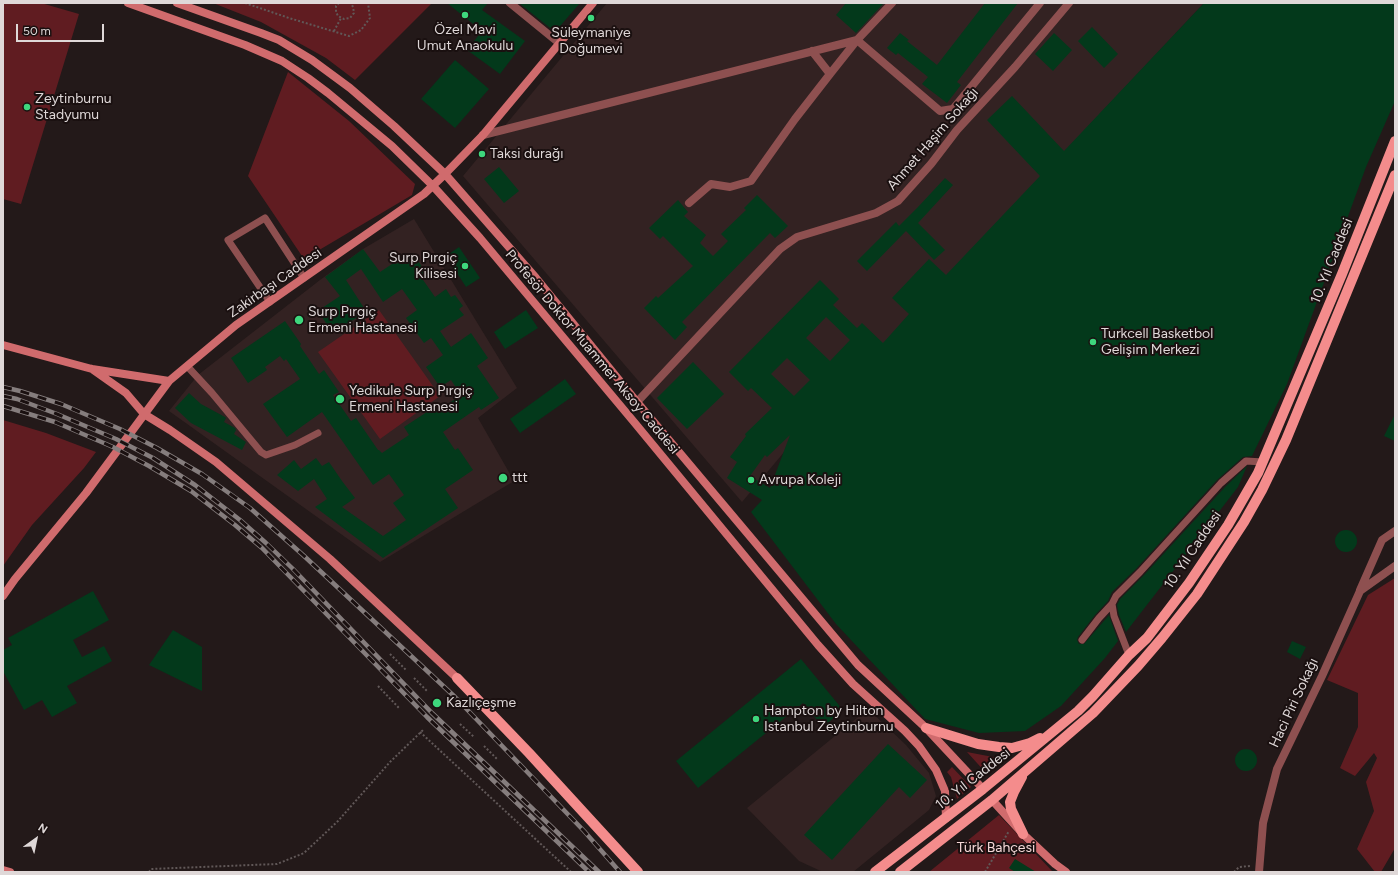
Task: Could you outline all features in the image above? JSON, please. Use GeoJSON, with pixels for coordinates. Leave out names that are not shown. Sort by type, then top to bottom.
{"type":"FeatureCollection","features":[{"type":"Feature","properties":{"kind":"main road","name":"Profesör Doktor Muammer Aksoy Caddesi"},"geometry":{"type":"LineString","coordinates":[[128,3],[265,52],[282,61],[328,93],[392,146],[434,186],[480,238],[634,422],[818,646],[853,684],[905,731],[919,746],[936,770],[945,791],[946,818]]}},
{"type":"Feature","properties":{"kind":"main road","name":"Profesör Doktor Muammer Aksoy Caddesi"},"geometry":{"type":"LineString","coordinates":[[180,4],[279,40],[312,60],[350,88],[394,126],[445,174],[536,278],[637,402],[858,665],[926,728],[983,789]]}},
{"type":"Feature","properties":{"kind":"main road","name":"Zakirbaşı Caddesi"},"geometry":{"type":"LineString","coordinates":[[3,596],[15,579],[86,493],[169,381],[236,325],[434,186],[483,135],[559,44],[590,4]]}},
{"type":"Feature","properties":{"kind":"main road","name":"10. Yıl Caddesi"},"geometry":{"type":"LineString","coordinates":[[875,872],[946,818],[1055,731],[1093,696],[1129,655],[1147,638],[1189,583],[1228,525],[1258,473],[1342,274],[1395,141]]}},
{"type":"Feature","properties":{"kind":"main road","name":"10. Yıl Caddesi"},"geometry":{"type":"LineString","coordinates":[[900,872],[992,800],[1093,713],[1143,660],[1197,594],[1244,522],[1268,478],[1298,413],[1395,175]]}},
{"type":"Feature","properties":{"kind":"main road"},"geometry":{"type":"LineString","coordinates":[[3,345],[92,369],[169,381]]}},
{"type":"Feature","properties":{"kind":"main road"},"geometry":{"type":"LineString","coordinates":[[92,369],[126,393],[144,414],[216,462],[330,559],[457,678],[530,753],[638,872]]}},
{"type":"Feature","properties":{"kind":"main road"},"geometry":{"type":"LineString","coordinates":[[926,728],[978,744],[1012,748],[1030,743],[1055,731]]}},
{"type":"Feature","properties":{"kind":"main road"},"geometry":{"type":"LineString","coordinates":[[1023,834],[1011,809],[1010,802],[1025,772]]}},
{"type":"Feature","properties":{"kind":"main road"},"geometry":{"type":"LineString","coordinates":[[983,789],[1023,834],[1055,864],[1066,872]]}},
{"type":"Feature","properties":{"kind":"main road"},"geometry":{"type":"LineString","coordinates":[[3,870],[10,872]]}},
{"type":"Feature","properties":{"kind":"street"},"geometry":{"type":"LineString","coordinates":[[510,3],[559,44]]}},
{"type":"Feature","properties":{"kind":"street"},"geometry":{"type":"LineString","coordinates":[[689,202],[710,184],[730,188],[751,181],[795,119],[830,74],[857,40],[892,3]]}},
{"type":"Feature","properties":{"kind":"street"},"geometry":{"type":"LineString","coordinates":[[857,40],[940,111],[953,109],[1040,3]]}},
{"type":"Feature","properties":{"kind":"street","name":"Ahmet Haşim Sokağı"},"geometry":{"type":"LineString","coordinates":[[637,402],[780,249],[797,237],[876,213],[898,201],[931,164],[957,130],[1015,67],[1069,3]]}},
{"type":"Feature","properties":{"kind":"street"},"geometry":{"type":"LineString","coordinates":[[483,135],[857,40]]}},
{"type":"Feature","properties":{"kind":"street"},"geometry":{"type":"LineString","coordinates":[[812,51],[830,74]]}},
{"type":"Feature","properties":{"kind":"street","name":"Haci Piri Sokağı"},"geometry":{"type":"LineString","coordinates":[[1259,868],[1263,823],[1277,769],[1322,676],[1382,540],[1395,531]]}},
{"type":"Feature","properties":{"kind":"street"},"geometry":{"type":"LineString","coordinates":[[1360,591],[1395,566]]}},
{"type":"Feature","properties":{"kind":"lane"},"geometry":{"type":"LineString","coordinates":[[270,302],[228,240],[265,218],[304,278]]}},
{"type":"Feature","properties":{"kind":"lane"},"geometry":{"type":"LineString","coordinates":[[188,366],[261,452],[266,455],[295,445],[318,433]]}},
{"type":"Feature","properties":{"kind":"lane"},"geometry":{"type":"LineString","coordinates":[[1082,640],[1112,604],[1116,596],[1140,572],[1221,483],[1246,461],[1263,462]]}},
{"type":"Feature","properties":{"kind":"lane"},"geometry":{"type":"LineString","coordinates":[[1112,604],[1114,616],[1129,655]]}},
{"type":"Feature","properties":{"kind":"path"},"geometry":{"type":"LineString","coordinates":[[244,3],[349,36],[361,30],[370,18],[368,3]]}},
{"type":"Feature","properties":{"kind":"path"},"geometry":{"type":"LineString","coordinates":[[338,3],[336,12],[340,18],[347,19],[352,16],[354,10],[351,3]]}},
{"type":"Feature","properties":{"kind":"path"},"geometry":{"type":"LineString","coordinates":[[334,31],[340,18]]}},
{"type":"Feature","properties":{"kind":"path"},"geometry":{"type":"LineString","coordinates":[[390,654],[406,670]]}},
{"type":"Feature","properties":{"kind":"path"},"geometry":{"type":"LineString","coordinates":[[414,678],[427,691]]}},
{"type":"Feature","properties":{"kind":"path"},"geometry":{"type":"LineString","coordinates":[[378,686],[400,708]]}},
{"type":"Feature","properties":{"kind":"path"},"geometry":{"type":"LineString","coordinates":[[460,724],[474,737]]}},
{"type":"Feature","properties":{"kind":"path"},"geometry":{"type":"LineString","coordinates":[[149,872],[151,869],[277,864],[304,853],[338,821],[390,762],[423,730]]}},
{"type":"Feature","properties":{"kind":"path"},"geometry":{"type":"LineString","coordinates":[[420,732],[571,872]]}},
{"type":"Feature","properties":{"kind":"path"},"geometry":{"type":"LineString","coordinates":[[484,746],[498,760]]}},
{"type":"Feature","properties":{"kind":"path"},"geometry":{"type":"LineString","coordinates":[[985,872],[1014,823]]}},
{"type":"Feature","properties":{"kind":"path"},"geometry":{"type":"LineString","coordinates":[[1234,872],[1238,867],[1259,868]]}},
{"type":"Feature","properties":{"kind":"shaded area"},"geometry":{"type":"Polygon","coordinates":[[[607,3],[1204,3],[796,438],[742,502],[463,176],[607,3]]]}},
{"type":"Feature","properties":{"kind":"shaded area","name":"Yedikule Surp Pırgiç Ermeni Hastanesi"},"geometry":{"type":"Polygon","coordinates":[[[414,219],[517,388],[478,418],[514,481],[380,562],[169,411],[198,375],[320,280],[363,249],[414,219]]]}},
{"type":"Feature","properties":{"kind":"shaded area"},"geometry":{"type":"Polygon","coordinates":[[[868,709],[906,745],[929,773],[936,796],[929,810],[853,872],[823,872],[799,861],[747,808],[868,709]]]}},
{"type":"Feature","properties":{"kind":"green space","name":"Zeytinburnu Stadyumu"},"geometry":{"type":"Polygon","coordinates":[[[3,3],[41,3],[79,14],[21,204],[3,199],[3,3]]]}},
{"type":"Feature","properties":{"kind":"green space"},"geometry":{"type":"Polygon","coordinates":[[[213,3],[431,4],[355,80],[326,58],[261,22],[213,3]]]}},
{"type":"Feature","properties":{"kind":"green space"},"geometry":{"type":"Polygon","coordinates":[[[288,72],[349,121],[415,184],[412,195],[304,259],[248,176],[288,72]]]}},
{"type":"Feature","properties":{"kind":"green space"},"geometry":{"type":"Polygon","coordinates":[[[379,310],[440,396],[380,439],[318,352],[379,310]]]}},
{"type":"Feature","properties":{"kind":"green space"},"geometry":{"type":"Polygon","coordinates":[[[3,420],[46,433],[96,452],[84,468],[32,525],[3,566],[3,420]]]}},
{"type":"Feature","properties":{"kind":"green space"},"geometry":{"type":"Polygon","coordinates":[[[1395,578],[1395,848],[1381,872],[1375,872],[1357,849],[1374,811],[1366,782],[1377,758],[1374,753],[1355,776],[1340,768],[1358,727],[1358,693],[1327,680],[1368,595],[1395,578]]]}},
{"type":"Feature","properties":{"kind":"green space"},"geometry":{"type":"Polygon","coordinates":[[[967,752],[993,757],[1007,758],[987,774],[967,752]]]}},
{"type":"Feature","properties":{"kind":"green space"},"geometry":{"type":"Polygon","coordinates":[[[952,767],[971,787],[957,799],[951,777],[947,772],[952,767]]]}},
{"type":"Feature","properties":{"kind":"green space","name":"Türk Bahçesi"},"geometry":{"type":"Polygon","coordinates":[[[999,815],[1053,872],[929,872],[999,815]]]}},
{"type":"Feature","properties":{"kind":"building"},"geometry":{"type":"Polygon","coordinates":[[[447,3],[488,3],[482,10],[525,41],[500,74],[467,50],[482,31],[447,3]]]}},
{"type":"Feature","properties":{"kind":"building"},"geometry":{"type":"Polygon","coordinates":[[[519,3],[580,3],[555,32],[519,3]]]}},
{"type":"Feature","properties":{"kind":"building"},"geometry":{"type":"Polygon","coordinates":[[[846,3],[884,3],[856,33],[836,15],[846,3]]]}},
{"type":"Feature","properties":{"kind":"building"},"geometry":{"type":"Polygon","coordinates":[[[985,3],[1018,3],[957,82],[961,85],[947,103],[922,84],[928,77],[898,53],[896,55],[887,48],[900,33],[909,40],[907,41],[937,65],[985,3]]]}},
{"type":"Feature","properties":{"kind":"building","name":"Turkcell Basketbol Gelişim Merkezi"},"geometry":{"type":"Polygon","coordinates":[[[1204,3],[1395,3],[1395,101],[1366,167],[1287,384],[1252,456],[1243,457],[1217,480],[1136,569],[1112,592],[1108,601],[1095,615],[1077,640],[1079,644],[1084,644],[1109,615],[1118,641],[1105,658],[1061,706],[1025,731],[979,733],[925,719],[836,624],[751,512],[762,500],[727,478],[737,462],[730,457],[746,436],[745,434],[772,408],[751,388],[748,391],[729,372],[820,280],[839,299],[833,305],[857,328],[862,323],[883,343],[909,314],[892,298],[929,259],[946,275],[1040,176],[987,120],[1012,96],[1064,151],[1204,3]],[[826,317],[806,338],[830,361],[850,340],[826,317]],[[787,358],[771,374],[794,396],[810,380],[787,358]],[[790,435],[767,457],[765,455],[750,476],[770,488],[790,435]]]}},
{"type":"Feature","properties":{"kind":"building"},"geometry":{"type":"Polygon","coordinates":[[[1092,27],[1118,54],[1104,68],[1078,41],[1092,27]]]}},
{"type":"Feature","properties":{"kind":"building"},"geometry":{"type":"Polygon","coordinates":[[[1054,33],[1072,50],[1053,71],[1035,54],[1054,33]]]}},
{"type":"Feature","properties":{"kind":"building"},"geometry":{"type":"Polygon","coordinates":[[[455,60],[489,89],[455,128],[421,99],[455,60]]]}},
{"type":"Feature","properties":{"kind":"building"},"geometry":{"type":"Polygon","coordinates":[[[499,167],[519,191],[504,203],[484,179],[499,167]]]}},
{"type":"Feature","properties":{"kind":"building"},"geometry":{"type":"Polygon","coordinates":[[[945,178],[953,185],[918,223],[945,250],[934,260],[906,231],[867,271],[857,261],[896,222],[899,226],[945,178]]]}},
{"type":"Feature","properties":{"kind":"building"},"geometry":{"type":"Polygon","coordinates":[[[757,195],[788,226],[775,238],[770,233],[682,322],[687,327],[675,340],[644,308],[656,296],[658,298],[693,266],[663,236],[660,239],[649,228],[678,200],[688,212],[684,216],[706,235],[700,243],[713,256],[728,241],[721,234],[746,210],[744,208],[757,195]]]}},
{"type":"Feature","properties":{"kind":"building"},"geometry":{"type":"Polygon","coordinates":[[[459,247],[480,278],[466,287],[446,256],[459,247]]]}},
{"type":"Feature","properties":{"kind":"building"},"geometry":{"type":"Polygon","coordinates":[[[363,249],[380,272],[413,253],[426,273],[421,277],[435,297],[446,289],[451,297],[455,295],[463,306],[459,309],[464,315],[440,331],[451,347],[471,333],[488,358],[477,366],[499,398],[481,410],[479,407],[443,432],[455,450],[458,448],[473,470],[445,489],[458,508],[383,558],[315,507],[327,499],[314,479],[298,491],[277,475],[294,460],[301,469],[316,458],[322,466],[329,462],[355,498],[342,507],[383,536],[406,520],[393,503],[404,495],[389,474],[373,485],[322,412],[287,437],[263,404],[300,379],[286,359],[284,361],[280,356],[265,367],[267,370],[248,383],[231,358],[285,321],[319,374],[324,370],[339,392],[333,395],[351,421],[356,418],[378,450],[382,453],[409,435],[404,427],[433,408],[436,412],[461,395],[451,380],[440,387],[426,367],[443,355],[431,338],[424,343],[406,318],[417,310],[402,289],[383,302],[361,269],[346,280],[364,308],[357,312],[360,316],[341,327],[339,324],[330,329],[319,310],[340,296],[325,277],[363,249]]]}},
{"type":"Feature","properties":{"kind":"building"},"geometry":{"type":"Polygon","coordinates":[[[526,310],[538,328],[505,349],[494,332],[526,310]]]}},
{"type":"Feature","properties":{"kind":"building"},"geometry":{"type":"Polygon","coordinates":[[[693,362],[724,394],[687,429],[657,398],[693,362]]]}},
{"type":"Feature","properties":{"kind":"building"},"geometry":{"type":"Polygon","coordinates":[[[565,379],[576,394],[520,433],[510,419],[565,379]]]}},
{"type":"Feature","properties":{"kind":"building"},"geometry":{"type":"Polygon","coordinates":[[[189,393],[201,404],[226,418],[224,422],[236,430],[234,434],[246,442],[242,450],[191,423],[175,408],[189,393]]]}},
{"type":"Feature","properties":{"kind":"building"},"geometry":{"type":"Polygon","coordinates":[[[1395,414],[1395,441],[1384,436],[1395,414]]]}},
{"type":"Feature","properties":{"kind":"building"},"geometry":{"type":"Polygon","coordinates":[[[1247,466],[1238,487],[1126,632],[1119,615],[1117,605],[1120,599],[1225,487],[1247,466]]]}},
{"type":"Feature","properties":{"kind":"building"},"geometry":{"type":"Polygon","coordinates":[[[1346,530],[1354,533],[1357,541],[1354,549],[1346,552],[1338,549],[1335,541],[1338,533],[1346,530]]]}},
{"type":"Feature","properties":{"kind":"building"},"geometry":{"type":"Polygon","coordinates":[[[93,591],[109,620],[73,640],[82,657],[104,646],[112,661],[67,686],[77,703],[52,717],[42,700],[24,710],[3,671],[3,650],[12,645],[8,638],[93,591]]]}},
{"type":"Feature","properties":{"kind":"building"},"geometry":{"type":"Polygon","coordinates":[[[173,630],[202,647],[202,691],[149,665],[173,630]]]}},
{"type":"Feature","properties":{"kind":"building"},"geometry":{"type":"Polygon","coordinates":[[[1292,641],[1306,647],[1300,659],[1287,652],[1292,641]]]}},
{"type":"Feature","properties":{"kind":"building","name":"Hampton by Hilton Istanbul Zeytinburnu"},"geometry":{"type":"Polygon","coordinates":[[[801,659],[843,710],[823,727],[803,703],[698,788],[676,761],[801,659]]]}},
{"type":"Feature","properties":{"kind":"building"},"geometry":{"type":"Polygon","coordinates":[[[888,744],[927,780],[910,798],[899,787],[832,860],[804,835],[888,744]]]}},
{"type":"Feature","properties":{"kind":"building"},"geometry":{"type":"Polygon","coordinates":[[[1246,749],[1254,752],[1257,760],[1254,768],[1246,771],[1238,768],[1235,760],[1238,752],[1246,749]]]}},
{"type":"Feature","properties":{"kind":"building"},"geometry":{"type":"Polygon","coordinates":[[[1015,859],[1036,872],[1015,872],[1009,868],[1015,859]]]}},
{"type":"Feature","properties":{"kind":"railway"},"geometry":{"type":"LineString","coordinates":[[3,387],[61,404],[120,429],[202,474],[250,508],[303,555],[455,697],[584,831],[620,872]]}},
{"type":"Feature","properties":{"kind":"railway"},"geometry":{"type":"LineString","coordinates":[[3,396],[17,399],[57,414],[116,439],[153,458],[195,485],[240,520],[292,568],[432,713],[599,872]]}},
{"type":"Feature","properties":{"kind":"railway"},"geometry":{"type":"LineString","coordinates":[[3,406],[55,422],[113,447],[191,491],[235,525],[262,548],[427,717],[589,872]]}},
{"type":"Feature","properties":{"kind":"place","name":"Özel Mavi Umut Anaokulu"},"geometry":{"type":"Point","coordinates":[465,15]}},
{"type":"Feature","properties":{"kind":"place","name":"Süleymaniye Doğumevi"},"geometry":{"type":"Point","coordinates":[591,18]}},
{"type":"Feature","properties":{"kind":"place","name":"Zeytinburnu Stadyumu"},"geometry":{"type":"Point","coordinates":[27,107]}},
{"type":"Feature","properties":{"kind":"place","name":"Taksi durağı"},"geometry":{"type":"Point","coordinates":[482,154]}},
{"type":"Feature","properties":{"kind":"place","name":"Surp Pırgiç Kilisesi"},"geometry":{"type":"Point","coordinates":[465,266]}},
{"type":"Feature","properties":{"kind":"place","name":"Surp Pırgiç Ermeni Hastanesi"},"geometry":{"type":"Point","coordinates":[299,320]}},
{"type":"Feature","properties":{"kind":"place","name":"Turkcell Basketbol Gelişim Merkezi"},"geometry":{"type":"Point","coordinates":[1093,342]}},
{"type":"Feature","properties":{"kind":"place","name":"Yedikule Surp Pırgiç Ermeni Hastanesi"},"geometry":{"type":"Point","coordinates":[340,399]}},
{"type":"Feature","properties":{"kind":"place","name":"ttt"},"geometry":{"type":"Point","coordinates":[503,478]}},
{"type":"Feature","properties":{"kind":"place","name":"Avrupa Koleji"},"geometry":{"type":"Point","coordinates":[751,480]}},
{"type":"Feature","properties":{"kind":"place","name":"Kazlıçeşme"},"geometry":{"type":"Point","coordinates":[437,703]}},
{"type":"Feature","properties":{"kind":"place","name":"Hampton by Hilton Istanbul Zeytinburnu"},"geometry":{"type":"Point","coordinates":[756,719]}}]}
